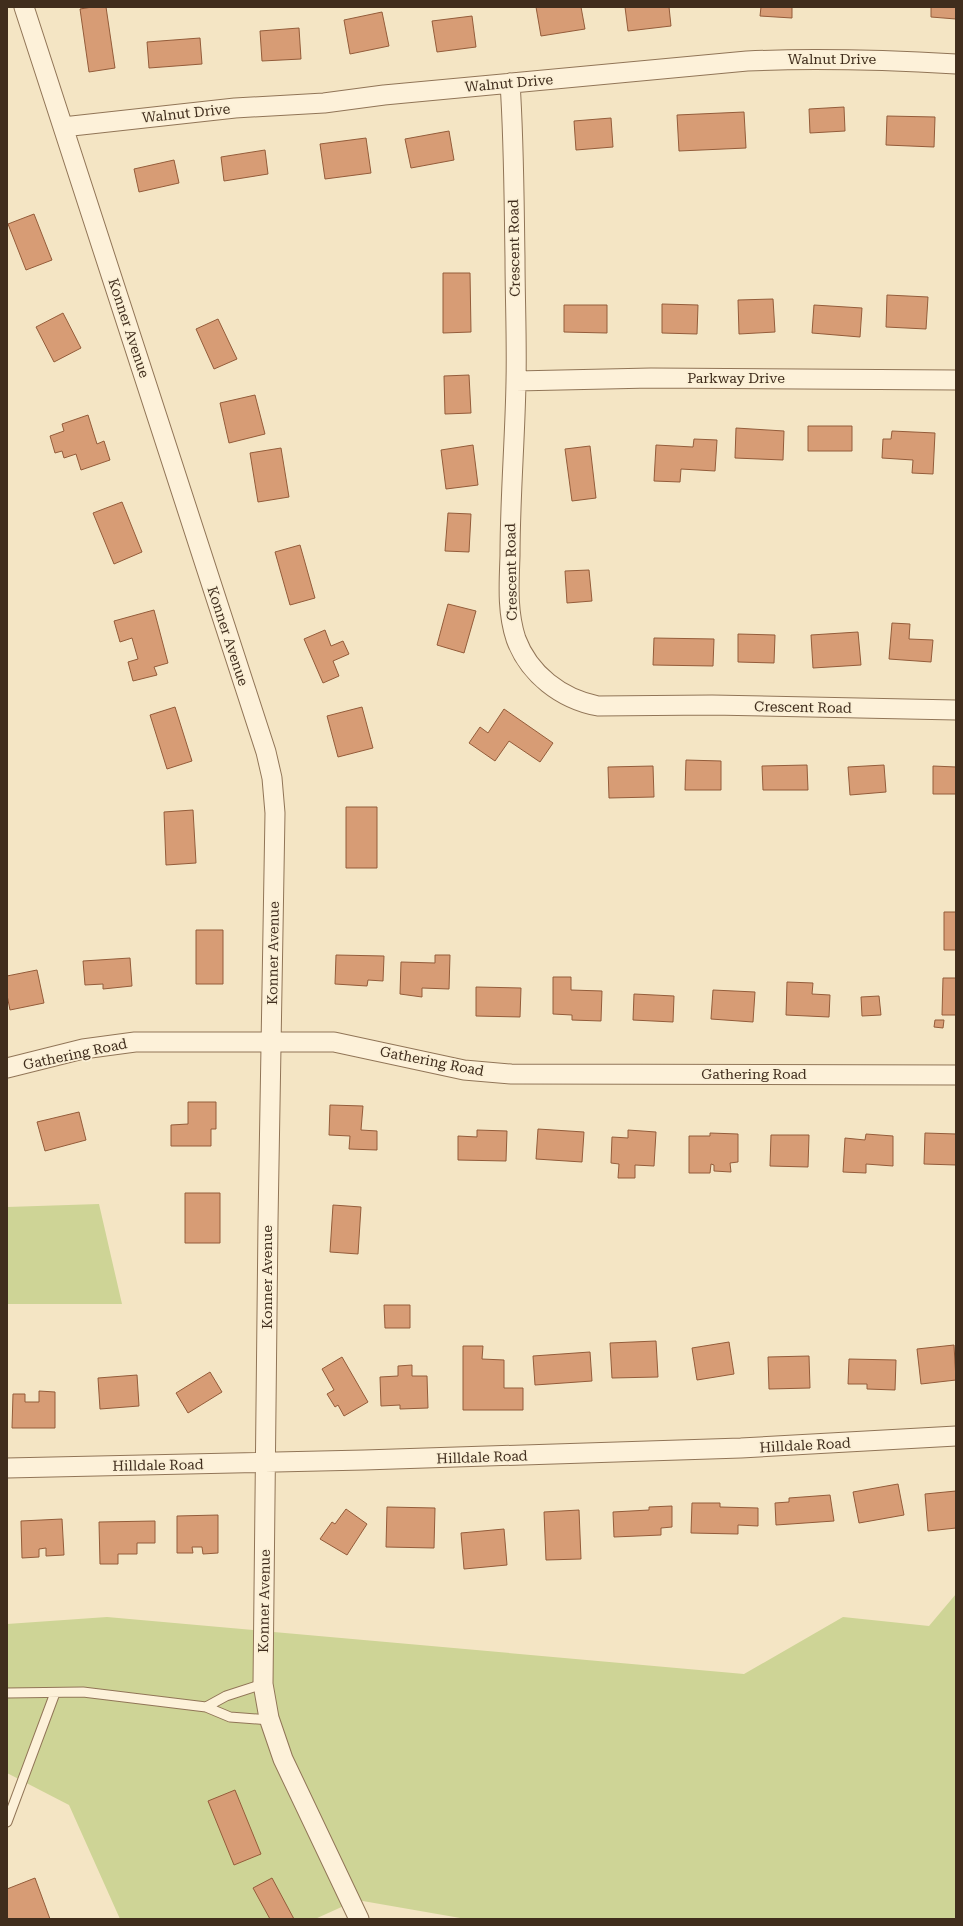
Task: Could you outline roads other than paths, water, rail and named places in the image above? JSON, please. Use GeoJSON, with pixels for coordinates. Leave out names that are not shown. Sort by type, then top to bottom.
{"type":"FeatureCollection","features":[{"type":"Feature","properties":{"kind":"street","name":"Konner Avenue"},"geometry":{"type":"LineString","coordinates":[[24,7],[263,744],[272,778],[275,813],[268,1222],[264,1684],[270,1720],[283,1759],[359,1919]]}},
{"type":"Feature","properties":{"kind":"street","name":"Walnut Drive"},"geometry":{"type":"LineString","coordinates":[[63,127],[235,108],[324,102],[747,61],[791,59],[881,59],[956,64]]}},
{"type":"Feature","properties":{"kind":"street","name":"Crescent Road"},"geometry":{"type":"LineString","coordinates":[[510,83],[513,128],[516,381],[510,515],[509,604],[511,623],[517,640],[530,665],[546,682],[565,695],[586,704],[598,706],[712,705],[956,710]]}},
{"type":"Feature","properties":{"kind":"street","name":"Parkway Drive"},"geometry":{"type":"LineString","coordinates":[[516,381],[658,378],[956,380]]}},
{"type":"Feature","properties":{"kind":"street","name":"Gathering Road"},"geometry":{"type":"LineString","coordinates":[[7,1068],[83,1049],[129,1042],[334,1042],[464,1070],[511,1074],[956,1075]]}},
{"type":"Feature","properties":{"kind":"street","name":"Hilldale Road"},"geometry":{"type":"LineString","coordinates":[[7,1468],[741,1448],[956,1436]]}},
{"type":"Feature","properties":{"kind":"lane"},"geometry":{"type":"LineString","coordinates":[[206,1707],[226,1696],[264,1684]]}},
{"type":"Feature","properties":{"kind":"lane"},"geometry":{"type":"LineString","coordinates":[[7,1693],[83,1692],[206,1707],[230,1717],[270,1720]]}},
{"type":"Feature","properties":{"kind":"lane"},"geometry":{"type":"LineString","coordinates":[[7,1822],[54,1693]]}}]}
